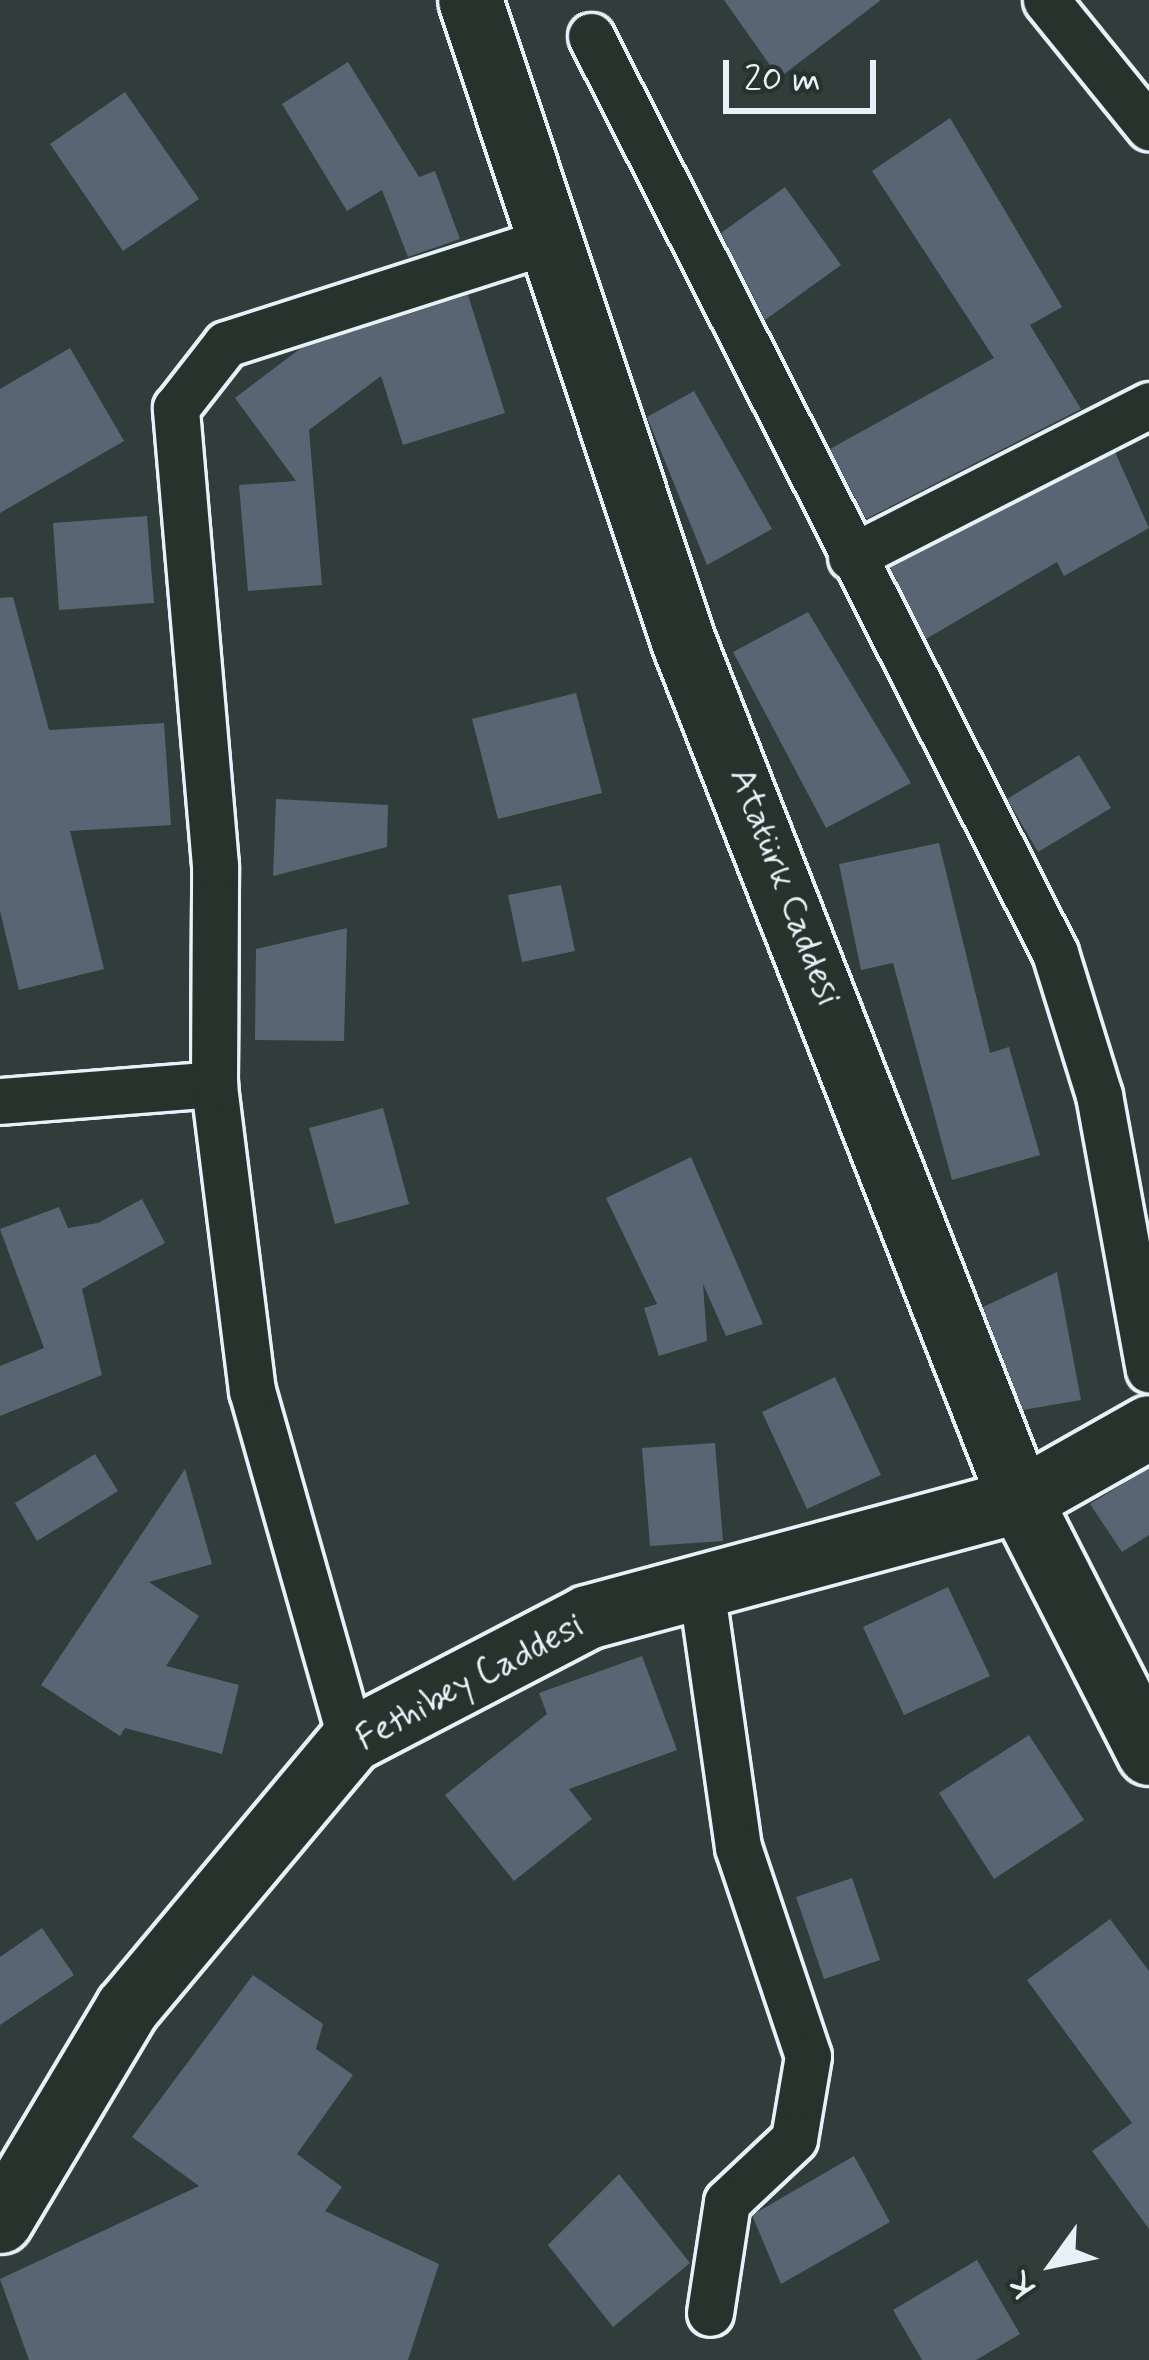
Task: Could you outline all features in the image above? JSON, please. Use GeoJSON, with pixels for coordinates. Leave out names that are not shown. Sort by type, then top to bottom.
{"type":"FeatureCollection","features":[{"type":"Feature","properties":{"kind":"street","name":"Atatürk Caddesi"},"geometry":{"type":"LineString","coordinates":[[470,0],[554,239],[683,641],[1020,1500],[1149,1754]]}},
{"type":"Feature","properties":{"kind":"street"},"geometry":{"type":"LineString","coordinates":[[1046,0],[1149,127]]}},
{"type":"Feature","properties":{"kind":"street"},"geometry":{"type":"LineString","coordinates":[[591,36],[1055,953],[1099,1095],[1149,1369]]}},
{"type":"Feature","properties":{"kind":"street"},"geometry":{"type":"LineString","coordinates":[[351,1740],[252,1391],[214,1084],[215,865],[176,408],[226,344],[554,239]]}},
{"type":"Feature","properties":{"kind":"street"},"geometry":{"type":"LineString","coordinates":[[851,557],[1149,405]]}},
{"type":"Feature","properties":{"kind":"street"},"geometry":{"type":"LineString","coordinates":[[0,1102],[214,1084]]}},
{"type":"Feature","properties":{"kind":"street","name":"Fethibey Caddesi"},"geometry":{"type":"LineString","coordinates":[[0,2221],[127,2008],[351,1740],[587,1617],[1020,1500],[1149,1427]]}},
{"type":"Feature","properties":{"kind":"street"},"geometry":{"type":"LineString","coordinates":[[701,1587],[739,1847],[808,2056],[794,2138],[727,2202],[710,2314]]}},
{"type":"Feature","properties":{"kind":"building"},"geometry":{"type":"Polygon","coordinates":[[[724,0],[881,0],[779,78],[724,0]]]}},
{"type":"Feature","properties":{"kind":"building"},"geometry":{"type":"Polygon","coordinates":[[[348,62],[419,177],[435,171],[460,239],[408,257],[382,190],[347,211],[282,104],[348,62]]]}},
{"type":"Feature","properties":{"kind":"building"},"geometry":{"type":"Polygon","coordinates":[[[125,92],[199,199],[123,251],[50,144],[125,92]]]}},
{"type":"Feature","properties":{"kind":"building"},"geometry":{"type":"Polygon","coordinates":[[[950,118],[1062,307],[1030,325],[1081,409],[866,519],[830,449],[994,358],[872,171],[950,118]]]}},
{"type":"Feature","properties":{"kind":"building"},"geometry":{"type":"Polygon","coordinates":[[[785,187],[841,265],[765,320],[721,233],[785,187]]]}},
{"type":"Feature","properties":{"kind":"building"},"geometry":{"type":"Polygon","coordinates":[[[468,295],[505,413],[403,445],[381,376],[309,430],[322,585],[248,591],[239,485],[296,481],[235,398],[301,348],[468,295]]]}},
{"type":"Feature","properties":{"kind":"building"},"geometry":{"type":"Polygon","coordinates":[[[70,348],[124,441],[0,513],[0,389],[70,348]]]}},
{"type":"Feature","properties":{"kind":"building"},"geometry":{"type":"Polygon","coordinates":[[[694,391],[772,529],[707,565],[647,417],[694,391]]]}},
{"type":"Feature","properties":{"kind":"building"},"geometry":{"type":"Polygon","coordinates":[[[1115,452],[1149,528],[1064,576],[1057,562],[926,639],[890,567],[1115,452]]]}},
{"type":"Feature","properties":{"kind":"building"},"geometry":{"type":"Polygon","coordinates":[[[147,516],[154,603],[59,610],[53,523],[147,516]]]}},
{"type":"Feature","properties":{"kind":"building"},"geometry":{"type":"Polygon","coordinates":[[[13,597],[49,730],[164,723],[171,825],[70,831],[104,969],[19,990],[0,911],[0,598],[13,597]]]}},
{"type":"Feature","properties":{"kind":"building"},"geometry":{"type":"Polygon","coordinates":[[[808,612],[911,783],[826,828],[733,652],[808,612]]]}},
{"type":"Feature","properties":{"kind":"building"},"geometry":{"type":"Polygon","coordinates":[[[576,693],[602,793],[498,819],[472,719],[576,693]]]}},
{"type":"Feature","properties":{"kind":"building"},"geometry":{"type":"Polygon","coordinates":[[[1079,755],[1111,808],[1038,852],[1007,799],[1079,755]]]}},
{"type":"Feature","properties":{"kind":"building"},"geometry":{"type":"Polygon","coordinates":[[[276,799],[388,805],[387,847],[273,876],[276,799]]]}},
{"type":"Feature","properties":{"kind":"building"},"geometry":{"type":"Polygon","coordinates":[[[939,843],[990,1053],[1009,1047],[1040,1155],[952,1180],[893,963],[861,970],[839,864],[939,843]]]}},
{"type":"Feature","properties":{"kind":"building"},"geometry":{"type":"Polygon","coordinates":[[[561,885],[575,951],[522,962],[508,895],[561,885]]]}},
{"type":"Feature","properties":{"kind":"building"},"geometry":{"type":"Polygon","coordinates":[[[347,928],[344,1041],[255,1040],[256,949],[347,928]]]}},
{"type":"Feature","properties":{"kind":"building"},"geometry":{"type":"Polygon","coordinates":[[[383,1108],[409,1204],[335,1224],[309,1128],[383,1108]]]}},
{"type":"Feature","properties":{"kind":"building"},"geometry":{"type":"Polygon","coordinates":[[[691,1157],[763,1324],[726,1336],[703,1284],[707,1341],[659,1356],[644,1308],[657,1304],[606,1198],[691,1157]]]}},
{"type":"Feature","properties":{"kind":"building"},"geometry":{"type":"Polygon","coordinates":[[[142,1199],[165,1243],[82,1289],[102,1375],[0,1416],[0,1366],[44,1348],[0,1229],[59,1207],[68,1228],[98,1223],[142,1199]]]}},
{"type":"Feature","properties":{"kind":"building"},"geometry":{"type":"Polygon","coordinates":[[[1057,1272],[1081,1400],[1023,1410],[983,1307],[1057,1272]]]}},
{"type":"Feature","properties":{"kind":"building"},"geometry":{"type":"Polygon","coordinates":[[[835,1377],[881,1475],[807,1509],[762,1412],[835,1377]]]}},
{"type":"Feature","properties":{"kind":"building"},"geometry":{"type":"Polygon","coordinates":[[[715,1443],[723,1541],[650,1546],[642,1448],[715,1443]]]}},
{"type":"Feature","properties":{"kind":"building"},"geometry":{"type":"Polygon","coordinates":[[[95,1454],[118,1491],[37,1541],[15,1503],[95,1454]]]}},
{"type":"Feature","properties":{"kind":"building"},"geometry":{"type":"Polygon","coordinates":[[[1149,1468],[1149,1535],[1122,1552],[1090,1504],[1149,1468]]]}},
{"type":"Feature","properties":{"kind":"building"},"geometry":{"type":"Polygon","coordinates":[[[185,1469],[212,1564],[149,1582],[199,1616],[166,1666],[239,1685],[222,1754],[125,1728],[120,1736],[41,1685],[185,1469]]]}},
{"type":"Feature","properties":{"kind":"building"},"geometry":{"type":"Polygon","coordinates":[[[948,1587],[990,1676],[904,1715],[863,1627],[948,1587]]]}},
{"type":"Feature","properties":{"kind":"building"},"geometry":{"type":"Polygon","coordinates":[[[642,1656],[677,1750],[569,1789],[592,1819],[514,1881],[445,1795],[547,1714],[539,1693],[642,1656]]]}},
{"type":"Feature","properties":{"kind":"building"},"geometry":{"type":"Polygon","coordinates":[[[1029,1735],[1084,1820],[994,1879],[939,1793],[1029,1735]]]}},
{"type":"Feature","properties":{"kind":"building"},"geometry":{"type":"Polygon","coordinates":[[[852,1878],[880,1960],[824,1979],[796,1897],[852,1878]]]}},
{"type":"Feature","properties":{"kind":"building"},"geometry":{"type":"Polygon","coordinates":[[[1110,1919],[1149,1971],[1149,2229],[1092,2151],[1132,2123],[1027,1980],[1110,1919]]]}},
{"type":"Feature","properties":{"kind":"building"},"geometry":{"type":"Polygon","coordinates":[[[42,1928],[74,1975],[0,2025],[0,1957],[42,1928]]]}},
{"type":"Feature","properties":{"kind":"building"},"geometry":{"type":"Polygon","coordinates":[[[253,1975],[323,2024],[316,2049],[353,2075],[297,2154],[342,2187],[325,2211],[439,2264],[408,2360],[29,2360],[0,2279],[199,2186],[132,2137],[253,1975]]]}},
{"type":"Feature","properties":{"kind":"building"},"geometry":{"type":"Polygon","coordinates":[[[854,2156],[890,2222],[781,2284],[752,2215],[854,2156]]]}},
{"type":"Feature","properties":{"kind":"building"},"geometry":{"type":"Polygon","coordinates":[[[619,2174],[690,2263],[613,2327],[548,2245],[619,2174]]]}},
{"type":"Feature","properties":{"kind":"building"},"geometry":{"type":"Polygon","coordinates":[[[977,2260],[1020,2334],[976,2360],[922,2360],[893,2310],[977,2260]]]}}]}
